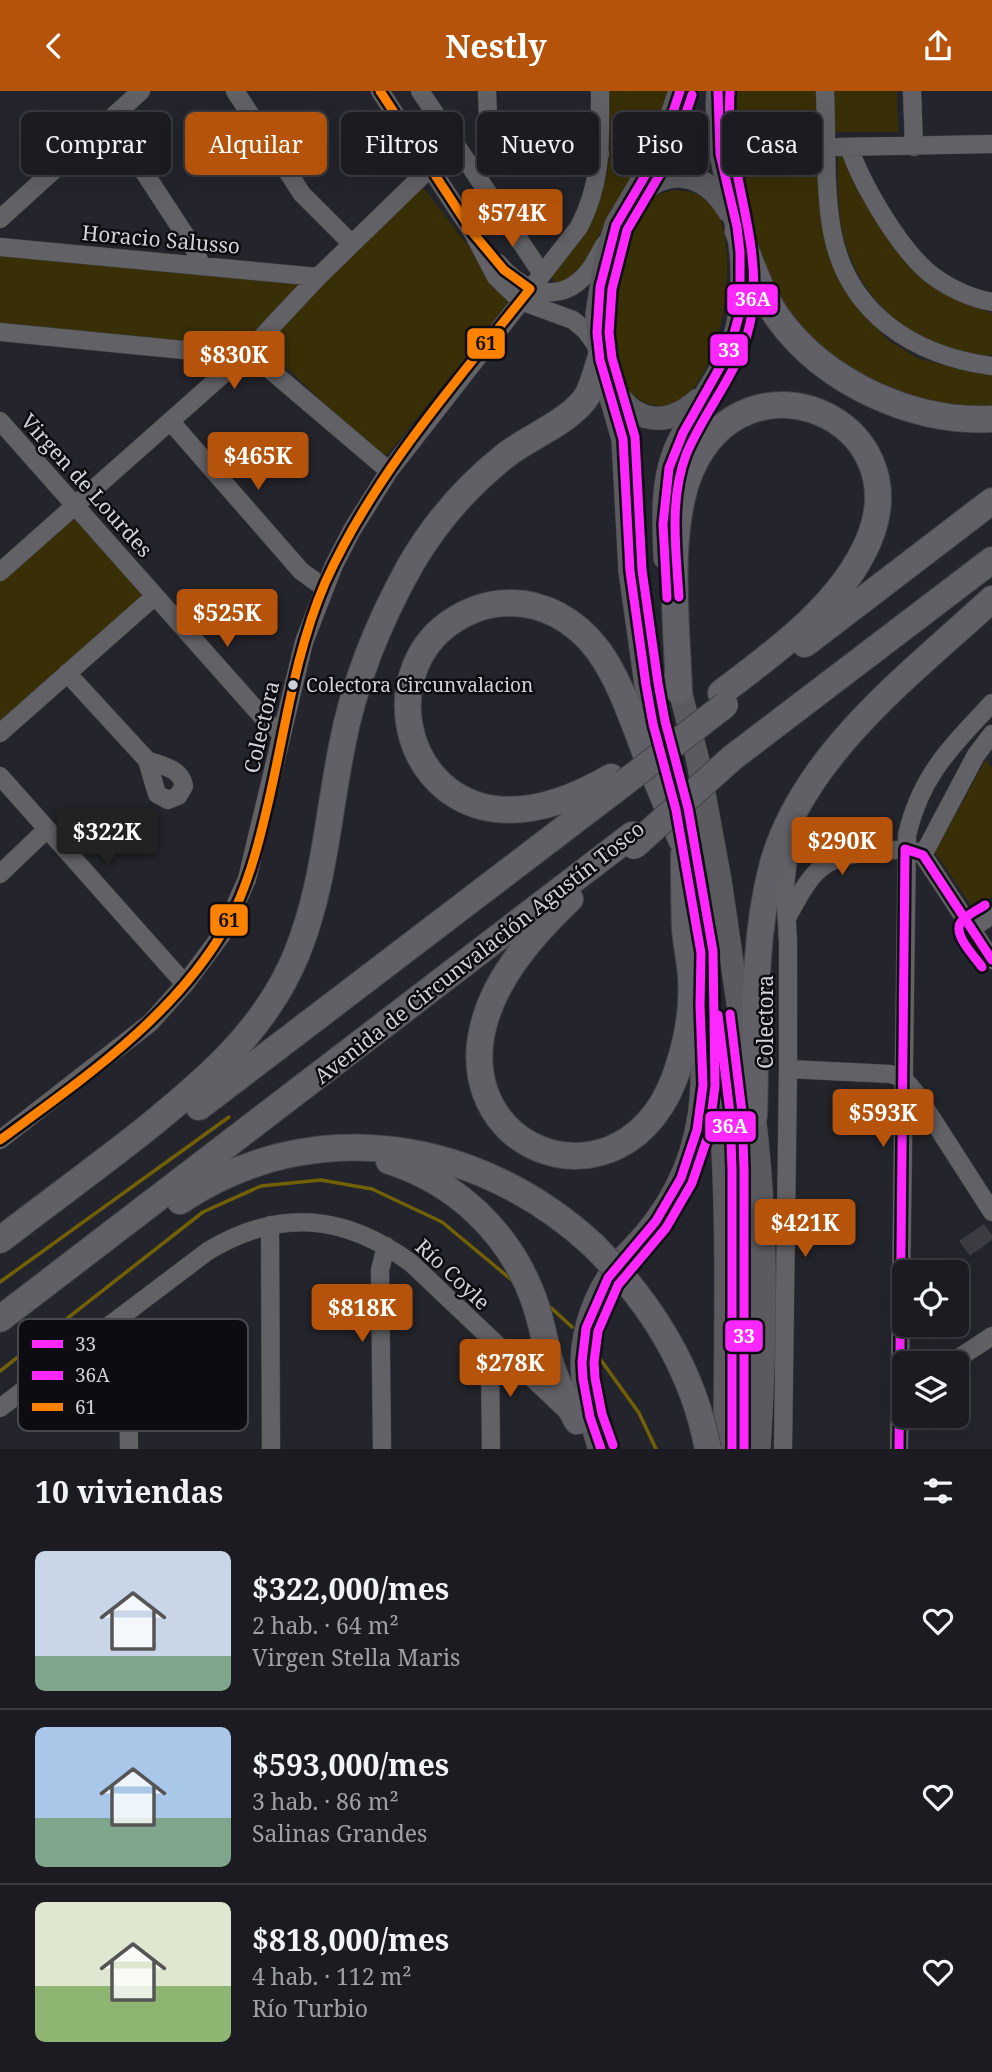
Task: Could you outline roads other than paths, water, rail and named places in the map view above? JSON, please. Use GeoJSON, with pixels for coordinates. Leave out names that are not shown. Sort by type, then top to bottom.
{"type":"FeatureCollection","features":[{"type":"Feature","properties":{"kind":"highway"},"geometry":{"type":"LineString","coordinates":[[738,228],[762,289],[777,316],[797,340],[824,364],[865,390],[912,409],[949,417],[992,419]]}},
{"type":"Feature","properties":{"kind":"highway"},"geometry":{"type":"LineString","coordinates":[[0,1240],[121,1149],[211,1075],[240,1045],[269,1007],[298,952],[308,921],[321,870],[350,711],[376,635],[393,598],[429,537],[454,505],[507,454],[579,406],[594,381],[601,360]]}},
{"type":"Feature","properties":{"kind":"highway"},"geometry":{"type":"LineString","coordinates":[[0,1257],[622,777],[673,744],[820,610],[854,568],[868,541],[876,517],[878,496],[867,454],[857,438],[845,427],[814,409],[798,405],[768,405],[737,416],[710,438],[691,471],[680,515],[675,568],[679,691]]}},
{"type":"Feature","properties":{"kind":"highway"},"geometry":{"type":"LineString","coordinates":[[723,699],[992,501]]}},
{"type":"Feature","properties":{"kind":"highway","name":"Avenida de Circunvalación Agustín Tosco"},"geometry":{"type":"LineString","coordinates":[[0,1319],[633,841],[733,758],[992,560]]}},
{"type":"Feature","properties":{"kind":"highway"},"geometry":{"type":"LineString","coordinates":[[754,1117],[755,1006],[763,915],[780,842],[807,787],[832,754],[863,720],[992,599]]}},
{"type":"Feature","properties":{"kind":"highway"},"geometry":{"type":"LineString","coordinates":[[622,777],[536,807],[502,810],[480,806],[463,799],[448,790],[428,770],[419,757],[408,728],[407,698],[417,661],[442,629],[456,618],[485,606],[518,602],[542,608],[561,617],[587,637],[615,679],[682,847],[691,1000],[685,1041],[675,1078],[649,1122],[624,1142],[596,1154],[581,1157],[554,1155],[527,1144],[505,1126],[495,1113],[483,1084],[480,1067],[485,1023],[507,973],[533,939],[568,901],[633,841]]}},
{"type":"Feature","properties":{"kind":"highway"},"geometry":{"type":"LineString","coordinates":[[21,1319],[192,1192],[236,1169],[280,1155],[322,1149],[359,1147],[418,1154],[469,1167],[504,1182],[534,1199],[593,1245],[638,1296],[674,1353],[692,1391],[708,1449]]}},
{"type":"Feature","properties":{"kind":"highway"},"geometry":{"type":"LineString","coordinates":[[322,1149],[373,1156],[408,1167],[438,1182],[490,1226],[511,1253],[528,1284],[541,1322],[552,1369],[577,1421]]}},
{"type":"Feature","properties":{"kind":"highway"},"geometry":{"type":"LineString","coordinates":[[0,1335],[18,1322]]}},
{"type":"Feature","properties":{"kind":"main road"},"geometry":{"type":"LineString","coordinates":[[680,91],[666,134],[619,220],[600,287],[597,314],[601,360],[623,439],[630,571],[646,685],[682,847],[711,1029],[723,1151],[725,1438]]}},
{"type":"Feature","properties":{"kind":"main road"},"geometry":{"type":"LineString","coordinates":[[718,91],[716,128],[738,228],[743,284],[731,347],[719,376],[681,437],[670,464],[664,499],[665,570],[679,691],[698,761],[720,880],[754,1117],[762,1235],[759,1449]]}},
{"type":"Feature","properties":{"kind":"main road"},"geometry":{"type":"LineString","coordinates":[[619,220],[632,200],[652,183],[663,178],[687,176],[710,186],[720,197],[738,228]]}},
{"type":"Feature","properties":{"kind":"main road"},"geometry":{"type":"LineString","coordinates":[[601,360],[618,397],[627,407],[649,418],[673,417],[686,411],[719,376]]}},
{"type":"Feature","properties":{"kind":"main road"},"geometry":{"type":"LineString","coordinates":[[698,761],[702,825],[720,938],[742,1112],[745,1196],[744,1449]]}},
{"type":"Feature","properties":{"kind":"main road"},"geometry":{"type":"LineString","coordinates":[[600,1448],[583,1379],[586,1328],[608,1278],[656,1221],[671,1198],[694,1142],[703,1085],[699,1006],[701,953]]}},
{"type":"Feature","properties":{"kind":"street"},"geometry":{"type":"LineString","coordinates":[[119,112],[141,91]]}},
{"type":"Feature","properties":{"kind":"street"},"geometry":{"type":"LineString","coordinates":[[235,91],[302,194],[352,244]]}},
{"type":"Feature","properties":{"kind":"street"},"geometry":{"type":"LineString","coordinates":[[380,91],[394,112]]}},
{"type":"Feature","properties":{"kind":"street"},"geometry":{"type":"LineString","coordinates":[[420,91],[542,274]]}},
{"type":"Feature","properties":{"kind":"street"},"geometry":{"type":"LineString","coordinates":[[487,91],[487,112]]}},
{"type":"Feature","properties":{"kind":"street","name":"Colectora"},"geometry":{"type":"LineString","coordinates":[[0,1140],[150,1023],[185,984],[223,933],[243,889],[259,839],[304,642],[323,587],[352,530],[388,471],[565,247],[587,211],[597,181],[600,154],[600,91]]}},
{"type":"Feature","properties":{"kind":"street"},"geometry":{"type":"LineString","coordinates":[[825,91],[830,217],[836,247],[848,277],[867,306],[892,330],[920,347],[951,358],[992,366]]}},
{"type":"Feature","properties":{"kind":"street"},"geometry":{"type":"LineString","coordinates":[[912,91],[914,147]]}},
{"type":"Feature","properties":{"kind":"street"},"geometry":{"type":"LineString","coordinates":[[827,146],[849,148],[992,145]]}},
{"type":"Feature","properties":{"kind":"street"},"geometry":{"type":"LineString","coordinates":[[849,148],[870,195],[919,263],[940,281],[961,292],[992,302]]}},
{"type":"Feature","properties":{"kind":"street"},"geometry":{"type":"LineString","coordinates":[[0,219],[49,175]]}},
{"type":"Feature","properties":{"kind":"street"},"geometry":{"type":"LineString","coordinates":[[146,175],[195,250],[201,265]]}},
{"type":"Feature","properties":{"kind":"street"},"geometry":{"type":"LineString","coordinates":[[0,572],[246,354],[318,277],[423,175]]}},
{"type":"Feature","properties":{"kind":"street"},"geometry":{"type":"LineString","coordinates":[[435,175],[473,233],[496,277],[573,320],[585,330],[601,360]]}},
{"type":"Feature","properties":{"kind":"street"},"geometry":{"type":"LineString","coordinates":[[525,295],[566,289],[581,279],[591,268],[619,220]]}},
{"type":"Feature","properties":{"kind":"street","name":"Horacio Salusso"},"geometry":{"type":"LineString","coordinates":[[0,247],[318,277]]}},
{"type":"Feature","properties":{"kind":"street"},"geometry":{"type":"LineString","coordinates":[[0,332],[246,354],[261,360],[388,471]]}},
{"type":"Feature","properties":{"kind":"street","name":"Virgen de Lourdes"},"geometry":{"type":"LineString","coordinates":[[0,421],[267,722],[274,728],[283,730]]}},
{"type":"Feature","properties":{"kind":"street"},"geometry":{"type":"LineString","coordinates":[[171,422],[301,571],[323,587]]}},
{"type":"Feature","properties":{"kind":"street"},"geometry":{"type":"LineString","coordinates":[[0,733],[155,596]]}},
{"type":"Feature","properties":{"kind":"street"},"geometry":{"type":"LineString","coordinates":[[67,673],[148,761]]}},
{"type":"Feature","properties":{"kind":"street"},"geometry":{"type":"LineString","coordinates":[[902,1351],[905,849],[911,820],[924,785],[942,757],[992,703]]}},
{"type":"Feature","properties":{"kind":"street"},"geometry":{"type":"LineString","coordinates":[[923,855],[990,741],[974,722]]}},
{"type":"Feature","properties":{"kind":"street"},"geometry":{"type":"LineString","coordinates":[[0,776],[185,984]]}},
{"type":"Feature","properties":{"kind":"street","name":"Colectora"},"geometry":{"type":"LineString","coordinates":[[783,1449],[788,1069],[787,857],[807,787]]}},
{"type":"Feature","properties":{"kind":"street"},"geometry":{"type":"LineString","coordinates":[[0,874],[47,829]]}},
{"type":"Feature","properties":{"kind":"street"},"geometry":{"type":"LineString","coordinates":[[786,919],[813,875],[835,858],[850,853],[905,849],[923,855],[992,960]]}},
{"type":"Feature","properties":{"kind":"street"},"geometry":{"type":"LineString","coordinates":[[971,929],[992,915]]}},
{"type":"Feature","properties":{"kind":"street"},"geometry":{"type":"LineString","coordinates":[[788,1069],[890,1073],[903,1078],[986,1187],[992,1212]]}},
{"type":"Feature","properties":{"kind":"street","name":"Río Coyle"},"geometry":{"type":"LineString","coordinates":[[119,1318],[208,1251],[245,1232],[270,1225],[316,1221],[355,1232],[386,1246],[411,1263],[577,1421],[600,1448]]}},
{"type":"Feature","properties":{"kind":"street"},"geometry":{"type":"LineString","coordinates":[[270,1225],[271,1449]]}},
{"type":"Feature","properties":{"kind":"street"},"geometry":{"type":"LineString","coordinates":[[382,1449],[380,1270],[386,1246]]}},
{"type":"Feature","properties":{"kind":"street"},"geometry":{"type":"LineString","coordinates":[[969,1351],[992,1336]]}},
{"type":"Feature","properties":{"kind":"street"},"geometry":{"type":"LineString","coordinates":[[491,1449],[490,1363],[494,1343]]}},
{"type":"Feature","properties":{"kind":"street","name":"Río Coyle"},"geometry":{"type":"LineString","coordinates":[[0,1408],[18,1394]]}},
{"type":"Feature","properties":{"kind":"street"},"geometry":{"type":"LineString","coordinates":[[899,1449],[900,1428]]}},
{"type":"Feature","properties":{"kind":"street"},"geometry":{"type":"LineString","coordinates":[[129,1431],[129,1449]]}},
{"type":"Feature","properties":{"kind":"waterway"},"geometry":{"type":"LineString","coordinates":[[0,1282],[229,1117]]}},
{"type":"Feature","properties":{"kind":"waterway"},"geometry":{"type":"LineString","coordinates":[[66,1319],[203,1212],[261,1186],[321,1180],[372,1189],[442,1222],[513,1281]]}},
{"type":"Feature","properties":{"kind":"waterway"},"geometry":{"type":"LineString","coordinates":[[548,1305],[572,1327]]}},
{"type":"Feature","properties":{"kind":"waterway"},"geometry":{"type":"LineString","coordinates":[[598,1356],[639,1413],[656,1449]]}},
{"type":"Feature","properties":{"kind":"waterway"},"geometry":{"type":"LineString","coordinates":[[0,1371],[18,1357]]}},
{"type":"Feature","properties":{"kind":"place","name":"Colectora Circunvalacion"},"geometry":{"type":"Point","coordinates":[293,685]}}]}
